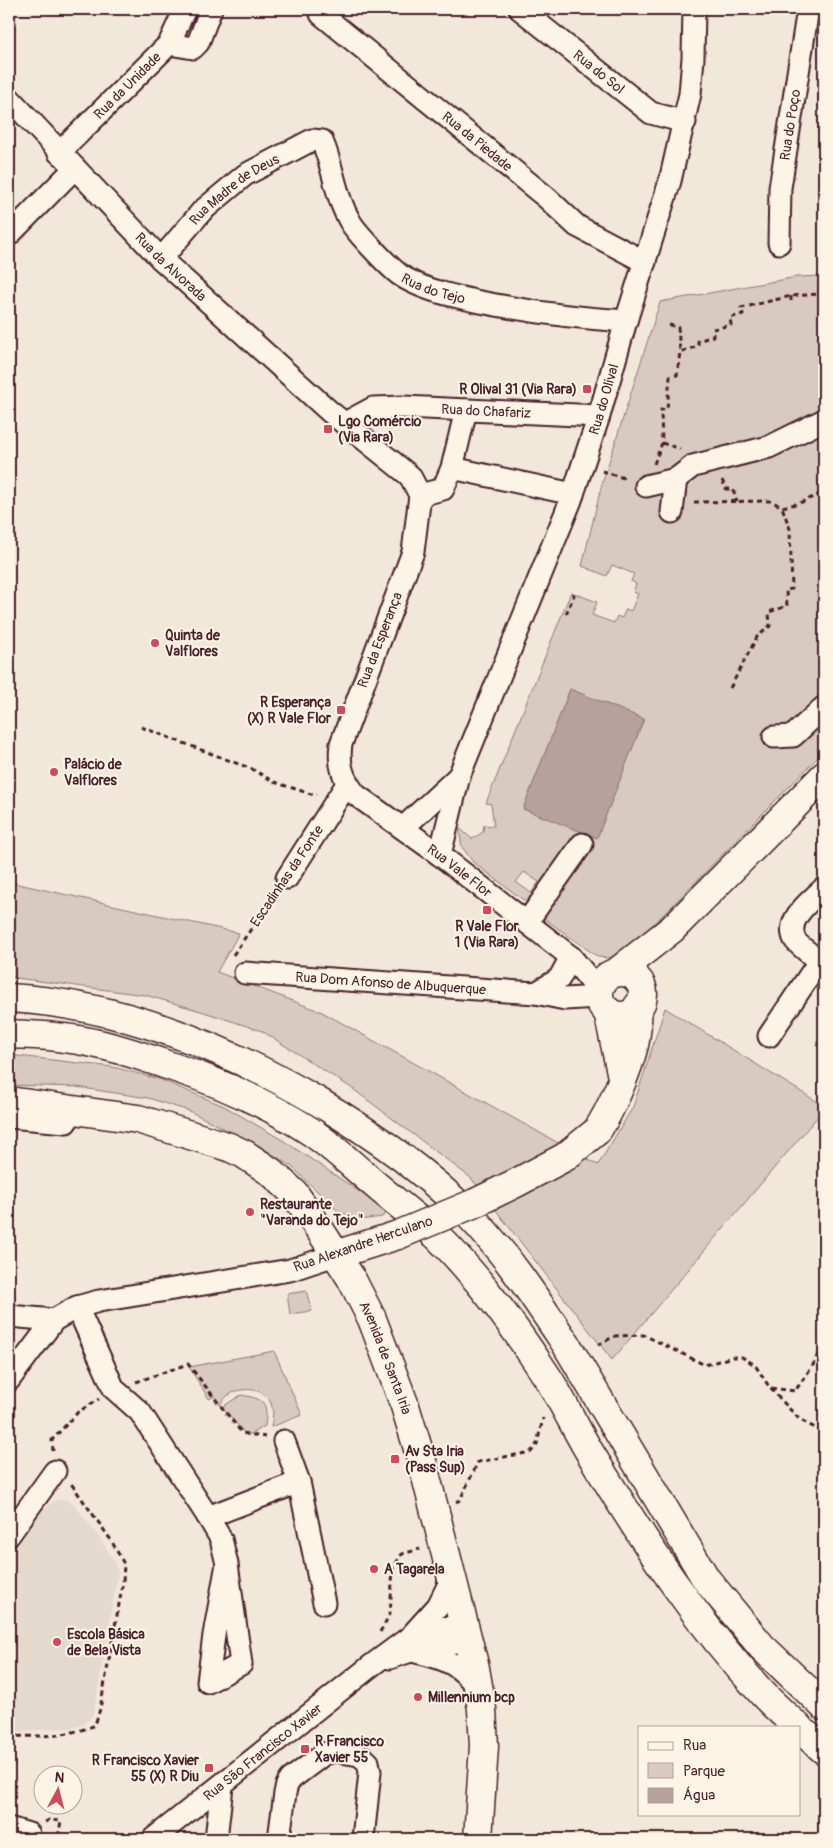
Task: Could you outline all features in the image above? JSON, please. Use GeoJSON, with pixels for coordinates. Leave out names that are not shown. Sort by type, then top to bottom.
{"type":"FeatureCollection","features":[{"type":"Feature","properties":{"kind":"main road"},"geometry":{"type":"LineString","coordinates":[[607,989],[672,929],[824,776]]}},
{"type":"Feature","properties":{"kind":"main road"},"geometry":{"type":"LineString","coordinates":[[607,989],[621,1015],[634,1011],[672,929]]}},
{"type":"Feature","properties":{"kind":"main road"},"geometry":{"type":"LineString","coordinates":[[607,989],[624,972],[636,978],[640,998]]}},
{"type":"Feature","properties":{"kind":"main road"},"geometry":{"type":"LineString","coordinates":[[607,989],[622,1078]]}},
{"type":"Feature","properties":{"kind":"main road"},"geometry":{"type":"LineString","coordinates":[[9,998],[65,1004],[107,1012],[158,1026],[218,1049],[338,1113],[381,1142],[442,1190],[492,1241],[541,1306],[566,1344],[706,1580],[762,1647],[824,1706]]}},
{"type":"Feature","properties":{"kind":"main road","name":"Rua Alexandre Herculano"},"geometry":{"type":"LineString","coordinates":[[335,1255],[398,1235],[475,1203],[565,1158],[597,1131],[607,1116],[634,1044],[640,998]]}},
{"type":"Feature","properties":{"kind":"main road"},"geometry":{"type":"LineString","coordinates":[[9,1034],[64,1038],[103,1045],[185,1071],[235,1092],[310,1131],[339,1152],[415,1217],[471,1273],[521,1338],[547,1377],[593,1458],[650,1548],[707,1630],[763,1695],[798,1726]]}},
{"type":"Feature","properties":{"kind":"main road","name":"Avenida de Santa Iria"},"geometry":{"type":"LineString","coordinates":[[9,1101],[138,1118],[229,1147],[244,1154],[271,1172],[294,1193],[351,1278],[365,1303],[394,1372],[423,1465],[467,1632],[479,1689],[484,1746],[478,1839]]}},
{"type":"Feature","properties":{"kind":"main road"},"geometry":{"type":"LineString","coordinates":[[800,1728],[810,1737]]}},
{"type":"Feature","properties":{"kind":"street","name":"Rua da Unidade"},"geometry":{"type":"LineString","coordinates":[[59,153],[169,44],[184,9]]}},
{"type":"Feature","properties":{"kind":"street"},"geometry":{"type":"LineString","coordinates":[[169,44],[193,48],[198,43],[211,9]]}},
{"type":"Feature","properties":{"kind":"street","name":"Rua da Piedade"},"geometry":{"type":"LineString","coordinates":[[325,9],[321,14],[547,198],[577,226],[645,262]]}},
{"type":"Feature","properties":{"kind":"street","name":"Rua do Olival"},"geometry":{"type":"LineString","coordinates":[[440,855],[459,776],[573,494],[599,416],[626,321],[670,181],[690,94],[694,9]]}},
{"type":"Feature","properties":{"kind":"street","name":"Rua do Poço"},"geometry":{"type":"LineString","coordinates":[[779,243],[780,188],[808,9]]}},
{"type":"Feature","properties":{"kind":"street","name":"Rua do Sol"},"geometry":{"type":"LineString","coordinates":[[523,10],[651,113],[684,122]]}},
{"type":"Feature","properties":{"kind":"street","name":"Rua da Alvorada"},"geometry":{"type":"LineString","coordinates":[[9,98],[161,259],[329,411],[410,476],[420,495]]}},
{"type":"Feature","properties":{"kind":"street","name":"Rua Madre de Deus"},"geometry":{"type":"LineString","coordinates":[[161,259],[202,211],[245,175],[312,140],[322,141]]}},
{"type":"Feature","properties":{"kind":"street","name":"Rua do Tejo"},"geometry":{"type":"LineString","coordinates":[[322,141],[339,200],[352,224],[400,275],[431,290],[507,308],[566,316],[626,321]]}},
{"type":"Feature","properties":{"kind":"street"},"geometry":{"type":"LineString","coordinates":[[9,235],[75,168]]}},
{"type":"Feature","properties":{"kind":"street","name":"Rua do Chafariz"},"geometry":{"type":"LineString","coordinates":[[345,423],[373,408],[599,416]]}},
{"type":"Feature","properties":{"kind":"street"},"geometry":{"type":"LineString","coordinates":[[420,495],[443,489],[452,468],[466,410]]}},
{"type":"Feature","properties":{"kind":"street"},"geometry":{"type":"LineString","coordinates":[[646,486],[676,479],[693,466],[769,447],[824,420]]}},
{"type":"Feature","properties":{"kind":"street"},"geometry":{"type":"LineString","coordinates":[[452,468],[573,494]]}},
{"type":"Feature","properties":{"kind":"street"},"geometry":{"type":"LineString","coordinates":[[672,507],[676,479]]}},
{"type":"Feature","properties":{"kind":"street","name":"Rua da Esperança"},"geometry":{"type":"LineString","coordinates":[[347,784],[339,758],[341,744],[413,552],[420,495]]}},
{"type":"Feature","properties":{"kind":"street"},"geometry":{"type":"LineString","coordinates":[[774,737],[793,736],[824,707]]}},
{"type":"Feature","properties":{"kind":"street","name":"Rua do Olival"},"geometry":{"type":"LineString","coordinates":[[403,828],[459,776]]}},
{"type":"Feature","properties":{"kind":"street","name":"Rua Vale Flor"},"geometry":{"type":"LineString","coordinates":[[347,784],[356,795],[440,855],[527,922],[607,989]]}},
{"type":"Feature","properties":{"kind":"street","name":"Escadinhas da Fonte"},"geometry":{"type":"LineString","coordinates":[[287,878],[347,784]]}},
{"type":"Feature","properties":{"kind":"street"},"geometry":{"type":"LineString","coordinates":[[527,922],[582,844]]}},
{"type":"Feature","properties":{"kind":"street"},"geometry":{"type":"LineString","coordinates":[[769,1036],[822,958],[795,940],[793,926],[796,916],[824,888]]}},
{"type":"Feature","properties":{"kind":"street"},"geometry":{"type":"LineString","coordinates":[[536,992],[559,979],[571,957]]}},
{"type":"Feature","properties":{"kind":"street","name":"Rua Dom Afonso de Albuquerque"},"geometry":{"type":"LineString","coordinates":[[238,966],[536,992],[565,999],[607,989]]}},
{"type":"Feature","properties":{"kind":"street"},"geometry":{"type":"LineString","coordinates":[[9,1117],[66,1122],[75,1109]]}},
{"type":"Feature","properties":{"kind":"street","name":"Rua Alexandre Herculano"},"geometry":{"type":"LineString","coordinates":[[54,1320],[76,1307],[98,1301],[290,1270],[335,1255]]}},
{"type":"Feature","properties":{"kind":"street"},"geometry":{"type":"LineString","coordinates":[[76,1307],[114,1389],[140,1412],[208,1517],[221,1539],[227,1564]]}},
{"type":"Feature","properties":{"kind":"street"},"geometry":{"type":"LineString","coordinates":[[9,1316],[54,1320]]}},
{"type":"Feature","properties":{"kind":"street"},"geometry":{"type":"LineString","coordinates":[[9,1380],[54,1320]]}},
{"type":"Feature","properties":{"kind":"street"},"geometry":{"type":"LineString","coordinates":[[284,1441],[299,1482],[324,1603]]}},
{"type":"Feature","properties":{"kind":"street"},"geometry":{"type":"LineString","coordinates":[[9,1535],[54,1471]]}},
{"type":"Feature","properties":{"kind":"street"},"geometry":{"type":"LineString","coordinates":[[208,1517],[299,1482]]}},
{"type":"Feature","properties":{"kind":"street","name":"Rua São Francisco Xavier"},"geometry":{"type":"LineString","coordinates":[[410,1644],[438,1606],[448,1586],[450,1568]]}},
{"type":"Feature","properties":{"kind":"street","name":"Rua São Francisco Xavier"},"geometry":{"type":"LineString","coordinates":[[153,1839],[372,1665],[442,1626],[467,1632]]}},
{"type":"Feature","properties":{"kind":"street"},"geometry":{"type":"LineString","coordinates":[[410,1644],[466,1673],[479,1689]]}},
{"type":"Feature","properties":{"kind":"street"},"geometry":{"type":"LineString","coordinates":[[279,1839],[284,1793],[289,1782],[324,1754],[334,1751],[359,1755],[369,1764],[370,1772],[362,1839]]}},
{"type":"Feature","properties":{"kind":"street"},"geometry":{"type":"LineString","coordinates":[[216,1839],[222,1786]]}},
{"type":"Feature","properties":{"kind":"path"},"geometry":{"type":"LineString","coordinates":[[680,352],[698,346],[698,341],[713,336],[713,329],[731,325],[730,318],[743,314],[741,308],[791,296],[820,294],[820,288],[824,289]]}},
{"type":"Feature","properties":{"kind":"path"},"geometry":{"type":"LineString","coordinates":[[791,296],[791,302]]}},
{"type":"Feature","properties":{"kind":"path"},"geometry":{"type":"LineString","coordinates":[[583,464],[646,486],[662,442],[661,410],[667,409],[670,377],[677,375],[680,352],[678,327],[669,325]]}},
{"type":"Feature","properties":{"kind":"path"},"geometry":{"type":"LineString","coordinates":[[715,461],[726,489],[733,489],[737,502]]}},
{"type":"Feature","properties":{"kind":"path"},"geometry":{"type":"LineString","coordinates":[[672,507],[737,502],[771,502],[782,507],[800,503],[824,492]]}},
{"type":"Feature","properties":{"kind":"path"},"geometry":{"type":"LineString","coordinates":[[730,688],[757,637],[770,626],[769,612],[787,606],[786,590],[792,589],[790,529],[782,507]]}},
{"type":"Feature","properties":{"kind":"path"},"geometry":{"type":"LineString","coordinates":[[566,614],[574,595],[570,594]]}},
{"type":"Feature","properties":{"kind":"path"},"geometry":{"type":"LineString","coordinates":[[141,727],[252,769],[274,782],[314,795],[347,784]]}},
{"type":"Feature","properties":{"kind":"path","name":"Escadinhas da Fonte"},"geometry":{"type":"LineString","coordinates":[[238,966],[287,878]]}},
{"type":"Feature","properties":{"kind":"path"},"geometry":{"type":"LineString","coordinates":[[598,1345],[615,1336],[644,1335],[705,1365],[732,1357],[742,1358],[754,1365],[770,1388],[799,1419],[824,1433]]}},
{"type":"Feature","properties":{"kind":"path"},"geometry":{"type":"LineString","coordinates":[[770,1388],[795,1391],[813,1365],[824,1341]]}},
{"type":"Feature","properties":{"kind":"path"},"geometry":{"type":"LineString","coordinates":[[9,1736],[26,1737],[82,1731],[94,1725],[100,1708],[123,1582],[124,1564],[111,1540],[72,1484],[54,1471],[52,1440],[78,1412],[114,1389],[188,1364],[242,1433],[284,1441]]}},
{"type":"Feature","properties":{"kind":"path"},"geometry":{"type":"LineString","coordinates":[[454,1503],[460,1500],[478,1462],[531,1452],[538,1444],[544,1412]]}},
{"type":"Feature","properties":{"kind":"path"},"geometry":{"type":"LineString","coordinates":[[372,1665],[367,1652],[374,1644],[390,1614],[393,1568],[402,1554],[443,1542]]}},
{"type":"Feature","properties":{"kind":"shaded area","name":"Escola Básica de Bela Vista"},"geometry":{"type":"Polygon","coordinates":[[[64,1499],[73,1503],[100,1538],[114,1561],[118,1573],[94,1712],[89,1720],[82,1725],[70,1728],[9,1732],[9,1558],[43,1510],[54,1501],[64,1499]]]}},
{"type":"Feature","properties":{"kind":"green space"},"geometry":{"type":"Polygon","coordinates":[[[824,276],[824,751],[663,915],[622,954],[610,958],[598,957],[542,917],[530,905],[473,862],[462,847],[459,828],[472,839],[483,832],[484,825],[494,826],[491,804],[486,803],[571,592],[597,602],[592,615],[614,623],[617,616],[622,618],[626,609],[631,611],[638,594],[633,592],[636,584],[631,581],[634,574],[612,565],[607,576],[582,566],[602,484],[660,302],[797,277],[824,276]],[[524,872],[516,882],[531,893],[539,882],[524,872]]]}},
{"type":"Feature","properties":{"kind":"green space"},"geometry":{"type":"Polygon","coordinates":[[[9,882],[239,933],[217,972],[322,1012],[598,1165],[633,1107],[665,1008],[824,1106],[824,1109],[612,1360],[471,1178],[353,1089],[262,1031],[145,995],[9,977],[9,882]]]}},
{"type":"Feature","properties":{"kind":"green space"},"geometry":{"type":"Polygon","coordinates":[[[9,1055],[113,1067],[159,1079],[224,1106],[284,1141],[387,1212],[382,1217],[360,1220],[338,1211],[291,1166],[258,1145],[189,1111],[148,1098],[76,1087],[9,1085],[9,1055]]]}},
{"type":"Feature","properties":{"kind":"green space"},"geometry":{"type":"Polygon","coordinates":[[[306,1291],[312,1311],[290,1314],[287,1294],[306,1291]]]}},
{"type":"Feature","properties":{"kind":"green space"},"geometry":{"type":"Polygon","coordinates":[[[274,1351],[302,1415],[271,1427],[273,1409],[269,1399],[264,1394],[256,1391],[240,1390],[225,1398],[220,1405],[215,1396],[209,1399],[189,1367],[274,1351]]]}},
{"type":"Feature","properties":{"kind":"green space"},"geometry":{"type":"Polygon","coordinates":[[[241,1395],[260,1400],[266,1412],[265,1426],[247,1436],[222,1407],[241,1395]]]}},
{"type":"Feature","properties":{"kind":"water"},"geometry":{"type":"Polygon","coordinates":[[[570,689],[644,719],[597,838],[523,809],[570,689]]]}},
{"type":"Feature","properties":{"kind":"place","name":"R Olival 31 (Via Rara)"},"geometry":{"type":"Point","coordinates":[587,389]}},
{"type":"Feature","properties":{"kind":"place","name":"Lgo Comércio (Via Rara)"},"geometry":{"type":"Point","coordinates":[328,429]}},
{"type":"Feature","properties":{"kind":"place","name":"Quinta de Valflores"},"geometry":{"type":"Point","coordinates":[155,643]}},
{"type":"Feature","properties":{"kind":"place","name":"R Esperança (X) R Vale Flor"},"geometry":{"type":"Point","coordinates":[341,710]}},
{"type":"Feature","properties":{"kind":"place","name":"Palácio de Valflores"},"geometry":{"type":"Point","coordinates":[54,772]}},
{"type":"Feature","properties":{"kind":"place","name":"R Vale Flor 1 (Via Rara)"},"geometry":{"type":"Point","coordinates":[487,910]}},
{"type":"Feature","properties":{"kind":"place","name":"Restaurante \"Varanda do Tejo\""},"geometry":{"type":"Point","coordinates":[250,1212]}},
{"type":"Feature","properties":{"kind":"place","name":"Av Sta Iria (Pass Sup)"},"geometry":{"type":"Point","coordinates":[395,1459]}},
{"type":"Feature","properties":{"kind":"place","name":"A Tagarela"},"geometry":{"type":"Point","coordinates":[374,1569]}},
{"type":"Feature","properties":{"kind":"place","name":"Escola Básica de Bela Vista"},"geometry":{"type":"Point","coordinates":[57,1642]}},
{"type":"Feature","properties":{"kind":"place","name":"Millennium bcp"},"geometry":{"type":"Point","coordinates":[418,1697]}},
{"type":"Feature","properties":{"kind":"place","name":"R Francisco Xavier 55"},"geometry":{"type":"Point","coordinates":[305,1749]}},
{"type":"Feature","properties":{"kind":"place","name":"R Francisco Xavier 55 (X) R Diu"},"geometry":{"type":"Point","coordinates":[209,1768]}}]}
